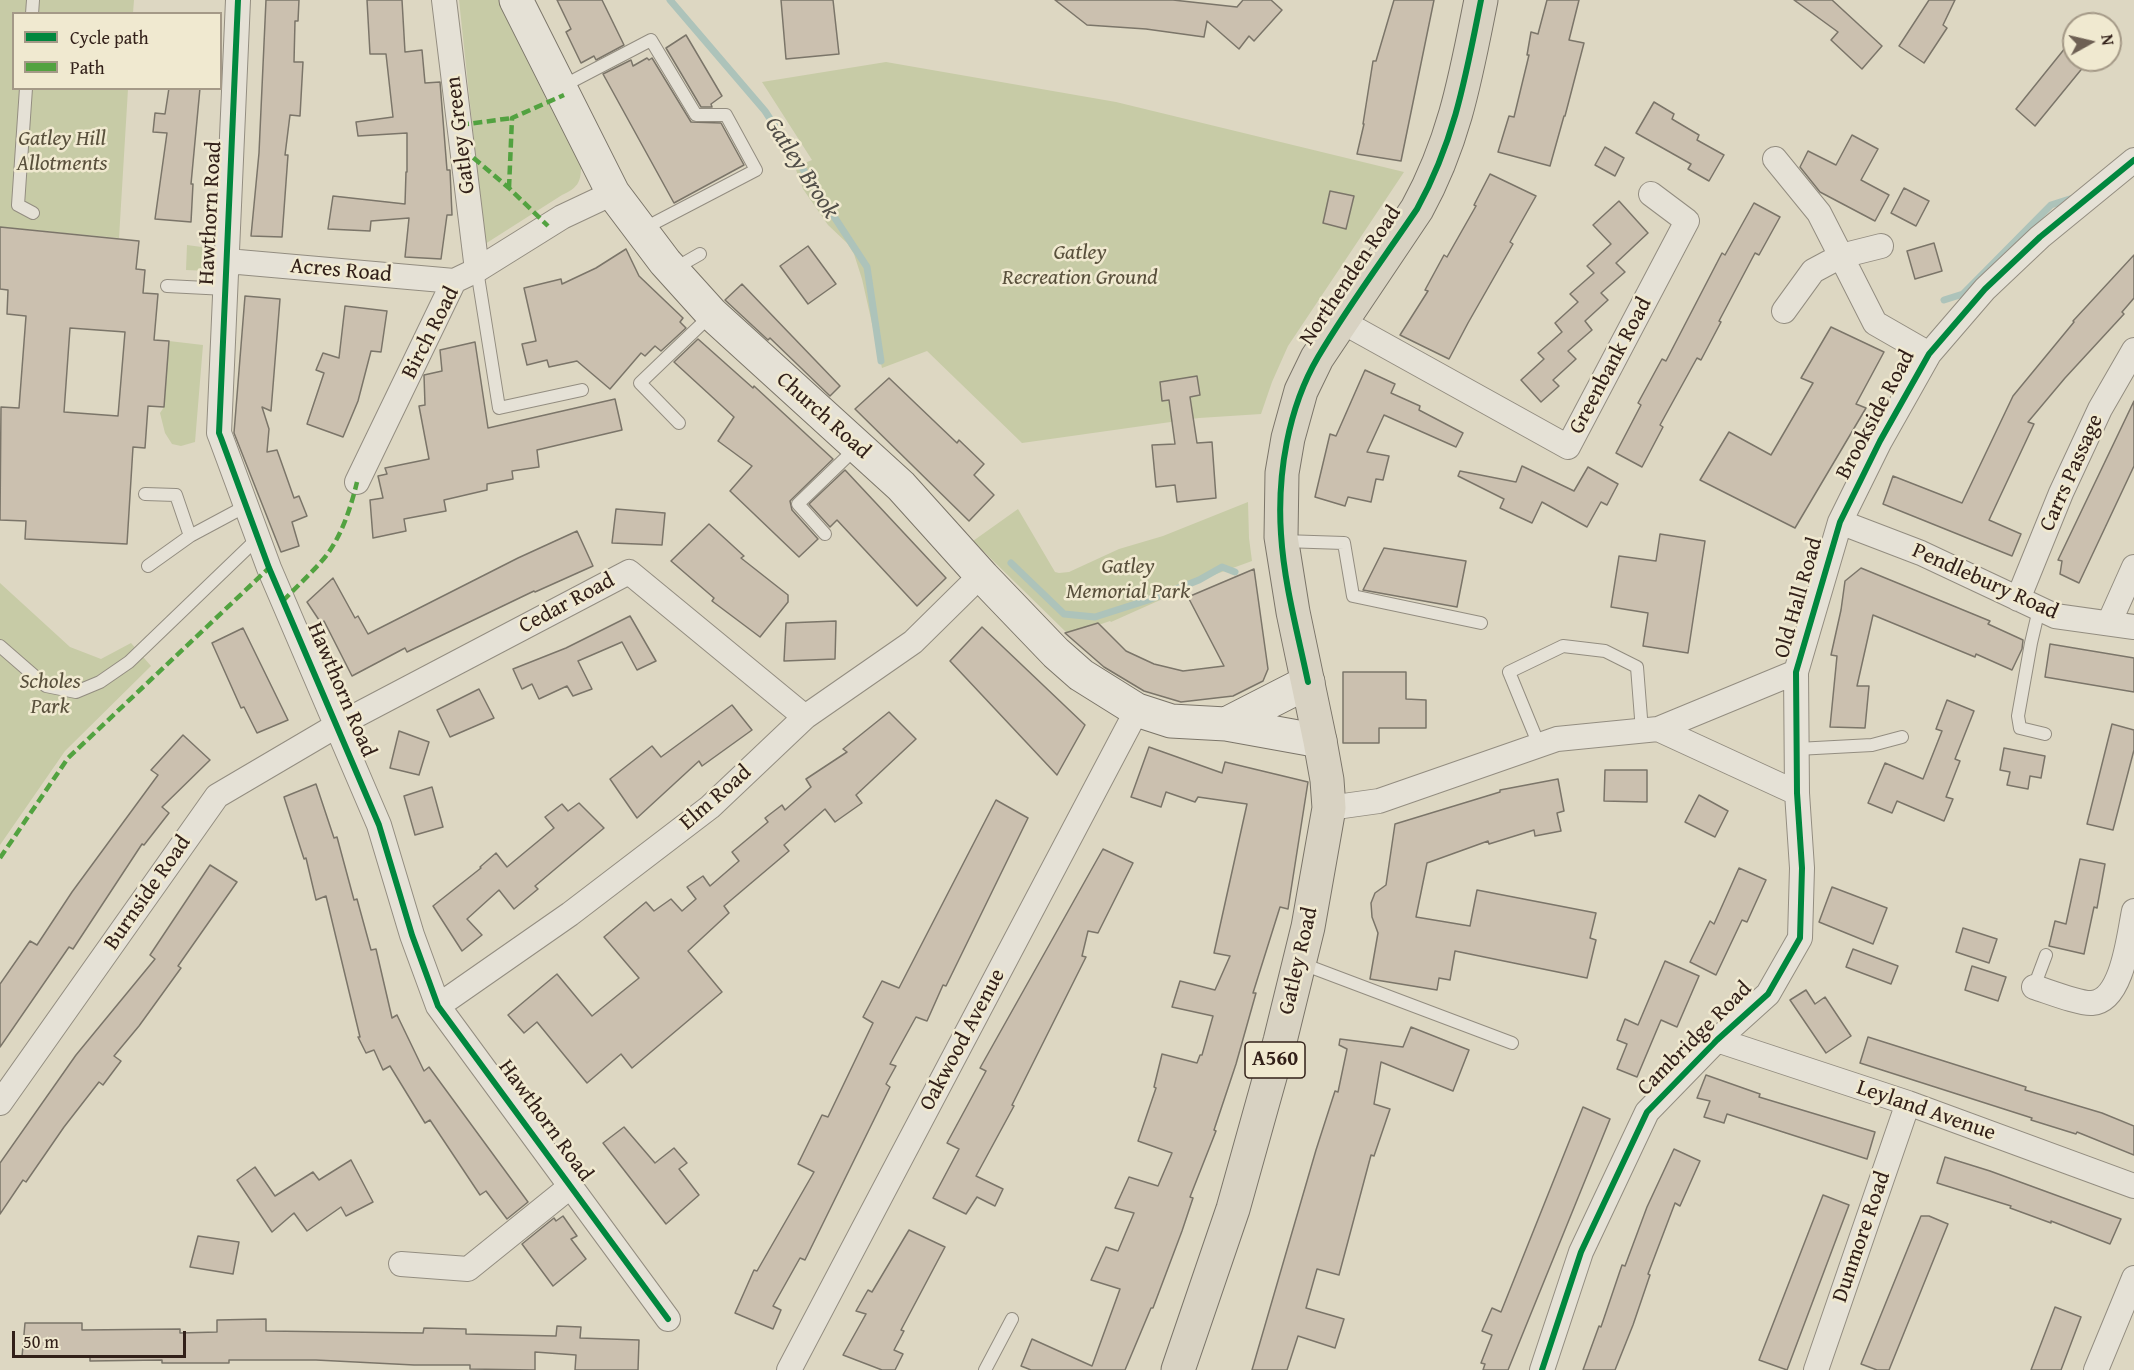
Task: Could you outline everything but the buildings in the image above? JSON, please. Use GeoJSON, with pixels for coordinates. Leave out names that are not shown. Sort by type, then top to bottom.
{"type":"FeatureCollection","features":[{"type":"Feature","properties":{"kind":"main road","name":"Northenden Road"},"geometry":{"type":"LineString","coordinates":[[1308,682],[1293,612],[1282,541],[1282,473],[1295,409],[1317,358],[1417,209],[1429,187],[1450,135],[1463,92],[1481,0]]}},
{"type":"Feature","properties":{"kind":"main road","name":"Gatley Road"},"geometry":{"type":"LineString","coordinates":[[1178,1370],[1233,1209],[1300,963],[1329,808],[1327,780],[1308,682]]}},
{"type":"Feature","properties":{"kind":"street","name":"Hawthorn Road"},"geometry":{"type":"LineString","coordinates":[[238,0],[219,433],[258,538],[379,825],[412,935],[438,1006],[668,1319]]}},
{"type":"Feature","properties":{"kind":"street","name":"Gatley Green"},"geometry":{"type":"LineString","coordinates":[[444,0],[477,270]]}},
{"type":"Feature","properties":{"kind":"street","name":"Church Road"},"geometry":{"type":"LineString","coordinates":[[516,0],[613,192],[672,270],[712,315],[901,486],[981,575],[1056,653],[1081,675],[1137,710],[1171,721],[1226,724],[1320,741]]}},
{"type":"Feature","properties":{"kind":"street"},"geometry":{"type":"LineString","coordinates":[[1775,159],[1819,213],[1875,323],[1929,354]]}},
{"type":"Feature","properties":{"kind":"street","name":"Brookside Road"},"geometry":{"type":"LineString","coordinates":[[1840,522],[1880,441],[1929,354],[1985,289],[2040,237],[2134,160]]}},
{"type":"Feature","properties":{"kind":"street","name":"Birch Road"},"geometry":{"type":"LineString","coordinates":[[357,482],[454,281],[477,270],[562,216],[613,192]]}},
{"type":"Feature","properties":{"kind":"street","name":"Greenbank Road"},"geometry":{"type":"LineString","coordinates":[[1341,321],[1568,447],[1687,221],[1651,194]]}},
{"type":"Feature","properties":{"kind":"street"},"geometry":{"type":"LineString","coordinates":[[1784,311],[1813,271],[1841,256],[1881,246]]}},
{"type":"Feature","properties":{"kind":"street","name":"Acres Road"},"geometry":{"type":"LineString","coordinates":[[228,261],[454,281]]}},
{"type":"Feature","properties":{"kind":"street","name":"Carrs Passage"},"geometry":{"type":"LineString","coordinates":[[2029,604],[2061,493],[2095,419],[2134,350]]}},
{"type":"Feature","properties":{"kind":"street","name":"Pendlebury Road"},"geometry":{"type":"LineString","coordinates":[[1840,522],[1921,553],[2055,616],[2134,627]]}},
{"type":"Feature","properties":{"kind":"street","name":"Old Hall Road"},"geometry":{"type":"LineString","coordinates":[[1797,793],[1796,672],[1840,522]]}},
{"type":"Feature","properties":{"kind":"street"},"geometry":{"type":"LineString","coordinates":[[2109,622],[2134,567]]}},
{"type":"Feature","properties":{"kind":"street","name":"Cedar Road"},"geometry":{"type":"LineString","coordinates":[[336,726],[629,572],[805,717]]}},
{"type":"Feature","properties":{"kind":"street","name":"Elm Road"},"geometry":{"type":"LineString","coordinates":[[438,1006],[570,914],[710,807],[805,717],[913,642],[981,575]]}},
{"type":"Feature","properties":{"kind":"street","name":"Old Hall Road"},"geometry":{"type":"LineString","coordinates":[[1329,808],[1378,801],[1557,739],[1650,730],[1796,672]]}},
{"type":"Feature","properties":{"kind":"street"},"geometry":{"type":"LineString","coordinates":[[1226,724],[1308,682]]}},
{"type":"Feature","properties":{"kind":"street","name":"Oakwood Avenue"},"geometry":{"type":"LineString","coordinates":[[789,1370],[1137,710]]}},
{"type":"Feature","properties":{"kind":"street","name":"Burnside Road"},"geometry":{"type":"LineString","coordinates":[[0,1103],[217,796],[336,726]]}},
{"type":"Feature","properties":{"kind":"street"},"geometry":{"type":"LineString","coordinates":[[1650,730],[1797,793]]}},
{"type":"Feature","properties":{"kind":"street","name":"Cambridge Road"},"geometry":{"type":"LineString","coordinates":[[1542,1370],[1581,1252],[1647,1112],[1717,1040],[1768,994],[1800,938],[1802,868],[1797,793]]}},
{"type":"Feature","properties":{"kind":"street"},"geometry":{"type":"LineString","coordinates":[[2034,987],[2090,1004],[2104,998],[2112,990],[2119,976],[2134,911]]}},
{"type":"Feature","properties":{"kind":"street","name":"Leyland Avenue"},"geometry":{"type":"LineString","coordinates":[[1717,1040],[1908,1103],[2134,1186]]}},
{"type":"Feature","properties":{"kind":"street","name":"Dunmore Road"},"geometry":{"type":"LineString","coordinates":[[1816,1370],[1908,1103]]}},
{"type":"Feature","properties":{"kind":"street"},"geometry":{"type":"LineString","coordinates":[[401,1264],[468,1269],[571,1186]]}},
{"type":"Feature","properties":{"kind":"street"},"geometry":{"type":"LineString","coordinates":[[2096,1370],[2134,1278]]}},
{"type":"Feature","properties":{"kind":"lane"},"geometry":{"type":"LineString","coordinates":[[560,88],[651,40],[696,115],[726,115],[756,170],[641,230]]}},
{"type":"Feature","properties":{"kind":"lane"},"geometry":{"type":"LineString","coordinates":[[26,90],[18,205],[33,213]]}},
{"type":"Feature","properties":{"kind":"lane"},"geometry":{"type":"LineString","coordinates":[[672,270],[700,254]]}},
{"type":"Feature","properties":{"kind":"lane"},"geometry":{"type":"LineString","coordinates":[[477,270],[499,408],[582,390]]}},
{"type":"Feature","properties":{"kind":"lane"},"geometry":{"type":"LineString","coordinates":[[167,286],[226,289]]}},
{"type":"Feature","properties":{"kind":"lane"},"geometry":{"type":"LineString","coordinates":[[679,423],[640,383],[712,315]]}},
{"type":"Feature","properties":{"kind":"lane"},"geometry":{"type":"LineString","coordinates":[[825,534],[798,504],[857,447]]}},
{"type":"Feature","properties":{"kind":"lane"},"geometry":{"type":"LineString","coordinates":[[145,494],[176,495],[190,536]]}},
{"type":"Feature","properties":{"kind":"lane"},"geometry":{"type":"LineString","coordinates":[[148,566],[190,536],[246,506]]}},
{"type":"Feature","properties":{"kind":"lane"},"geometry":{"type":"LineString","coordinates":[[0,646],[46,686],[76,692],[100,682],[129,662],[258,538]]}},
{"type":"Feature","properties":{"kind":"lane"},"geometry":{"type":"LineString","coordinates":[[1282,541],[1344,543],[1353,596],[1482,624]]}},
{"type":"Feature","properties":{"kind":"lane"},"geometry":{"type":"LineString","coordinates":[[2029,604],[2031,643],[2018,716],[2020,728],[2045,734]]}},
{"type":"Feature","properties":{"kind":"lane"},"geometry":{"type":"LineString","coordinates":[[1539,745],[1509,672],[1563,646],[1605,651],[1637,667],[1650,730]]}},
{"type":"Feature","properties":{"kind":"lane"},"geometry":{"type":"LineString","coordinates":[[1797,748],[1872,746],[1902,737]]}},
{"type":"Feature","properties":{"kind":"lane"},"geometry":{"type":"LineString","coordinates":[[2034,987],[2046,955]]}},
{"type":"Feature","properties":{"kind":"lane"},"geometry":{"type":"LineString","coordinates":[[1300,963],[1512,1043]]}},
{"type":"Feature","properties":{"kind":"lane"},"geometry":{"type":"LineString","coordinates":[[985,1370],[1012,1319]]}},
{"type":"Feature","properties":{"kind":"green space","name":"Gatley Hill Allotments"},"geometry":{"type":"Polygon","coordinates":[[[0,0],[134,0],[133,12],[12,12],[12,90],[128,90],[119,238],[0,227],[0,0]]]}},
{"type":"Feature","properties":{"kind":"green space"},"geometry":{"type":"Polygon","coordinates":[[[459,0],[499,0],[581,167],[579,181],[575,187],[485,244],[459,0]]]}},
{"type":"Feature","properties":{"kind":"green space","name":"Gatley Recreation Ground"},"geometry":{"type":"Polygon","coordinates":[[[886,62],[1116,102],[1404,172],[1288,346],[1261,414],[1199,418],[1022,443],[927,351],[882,368],[862,279],[854,254],[847,243],[828,225],[803,189],[795,167],[812,160],[762,82],[886,62]]]}},
{"type":"Feature","properties":{"kind":"green space"},"geometry":{"type":"Polygon","coordinates":[[[187,245],[209,248],[208,271],[186,270],[187,245]]]}},
{"type":"Feature","properties":{"kind":"green space"},"geometry":{"type":"Polygon","coordinates":[[[169,341],[203,345],[195,442],[181,446],[172,444],[165,433],[160,413],[164,407],[169,341]]]}},
{"type":"Feature","properties":{"kind":"green space","name":"Gatley Memorial Park"},"geometry":{"type":"Polygon","coordinates":[[[1248,502],[1252,561],[1186,585],[1187,588],[1111,622],[1069,635],[973,541],[1018,509],[1055,572],[1069,572],[1119,549],[1163,536],[1248,502]]]}},
{"type":"Feature","properties":{"kind":"green space","name":"Scholes Park"},"geometry":{"type":"Polygon","coordinates":[[[0,583],[70,647],[101,659],[131,643],[151,666],[65,751],[0,845],[0,583]]]}},
{"type":"Feature","properties":{"kind":"waterway","name":"Gatley Brook"},"geometry":{"type":"LineString","coordinates":[[670,0],[765,111],[867,267],[881,361]]}},
{"type":"Feature","properties":{"kind":"waterway","name":"Gatley Brook"},"geometry":{"type":"LineString","coordinates":[[1944,300],[1963,294],[2051,205],[2076,197]]}},
{"type":"Feature","properties":{"kind":"waterway","name":"Gatley Brook"},"geometry":{"type":"LineString","coordinates":[[1011,563],[1064,614],[1095,617],[1199,580],[1222,567],[1235,572]]}},
{"type":"Feature","properties":{"kind":"marked path"},"geometry":{"type":"LineString","coordinates":[[509,188],[512,118],[564,95]]}},
{"type":"Feature","properties":{"kind":"marked path"},"geometry":{"type":"LineString","coordinates":[[460,125],[512,118]]}},
{"type":"Feature","properties":{"kind":"marked path"},"geometry":{"type":"LineString","coordinates":[[463,149],[509,188],[548,226]]}},
{"type":"Feature","properties":{"kind":"marked path"},"geometry":{"type":"LineString","coordinates":[[283,601],[316,568],[332,548],[345,521],[357,482]]}},
{"type":"Feature","properties":{"kind":"marked path"},"geometry":{"type":"LineString","coordinates":[[0,858],[68,758],[269,568]]}},
{"type":"Feature","properties":{"kind":"cycle path"},"geometry":{"type":"LineString","coordinates":[[238,0],[219,433],[269,568],[379,825],[412,935],[438,1006],[668,1319]]}},
{"type":"Feature","properties":{"kind":"cycle path"},"geometry":{"type":"LineString","coordinates":[[1308,682],[1288,590],[1281,534],[1283,466],[1292,420],[1299,398],[1318,357],[1417,209],[1430,183],[1458,107],[1481,0]]}},
{"type":"Feature","properties":{"kind":"cycle path"},"geometry":{"type":"LineString","coordinates":[[1542,1370],[1581,1252],[1647,1112],[1717,1040],[1768,994],[1800,938],[1802,868],[1797,793],[1796,672],[1840,522],[1880,441],[1929,354],[1985,289],[2040,237],[2134,160]]}}]}
